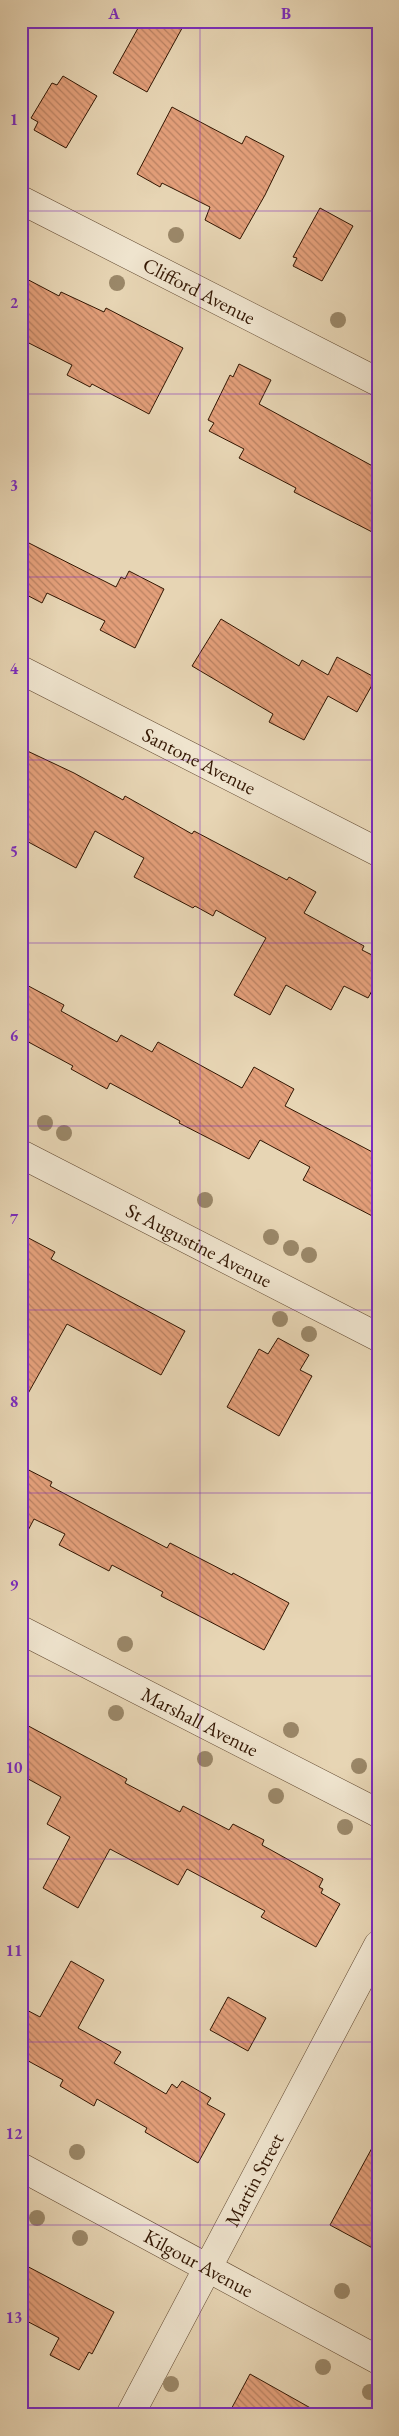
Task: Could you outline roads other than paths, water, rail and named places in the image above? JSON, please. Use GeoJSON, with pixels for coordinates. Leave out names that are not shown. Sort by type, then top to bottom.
{"type":"FeatureCollection","features":[{"type":"Feature","properties":{"kind":"street","name":"Clifford Avenue"},"geometry":{"type":"LineString","coordinates":[[21,200],[378,382]]}},
{"type":"Feature","properties":{"kind":"street","name":"Santone Avenue"},"geometry":{"type":"LineString","coordinates":[[21,670],[378,852]]}},
{"type":"Feature","properties":{"kind":"street","name":"St Augustine Avenue"},"geometry":{"type":"LineString","coordinates":[[21,1154],[378,1337]]}},
{"type":"Feature","properties":{"kind":"street","name":"Marshall Avenue"},"geometry":{"type":"LineString","coordinates":[[21,1630],[378,1813]]}},
{"type":"Feature","properties":{"kind":"street","name":"Martin Street"},"geometry":{"type":"LineString","coordinates":[[130,2415],[378,1945]]}},
{"type":"Feature","properties":{"kind":"street","name":"Kilgour Avenue"},"geometry":{"type":"LineString","coordinates":[[21,2167],[209,2266],[378,2360]]}}]}
